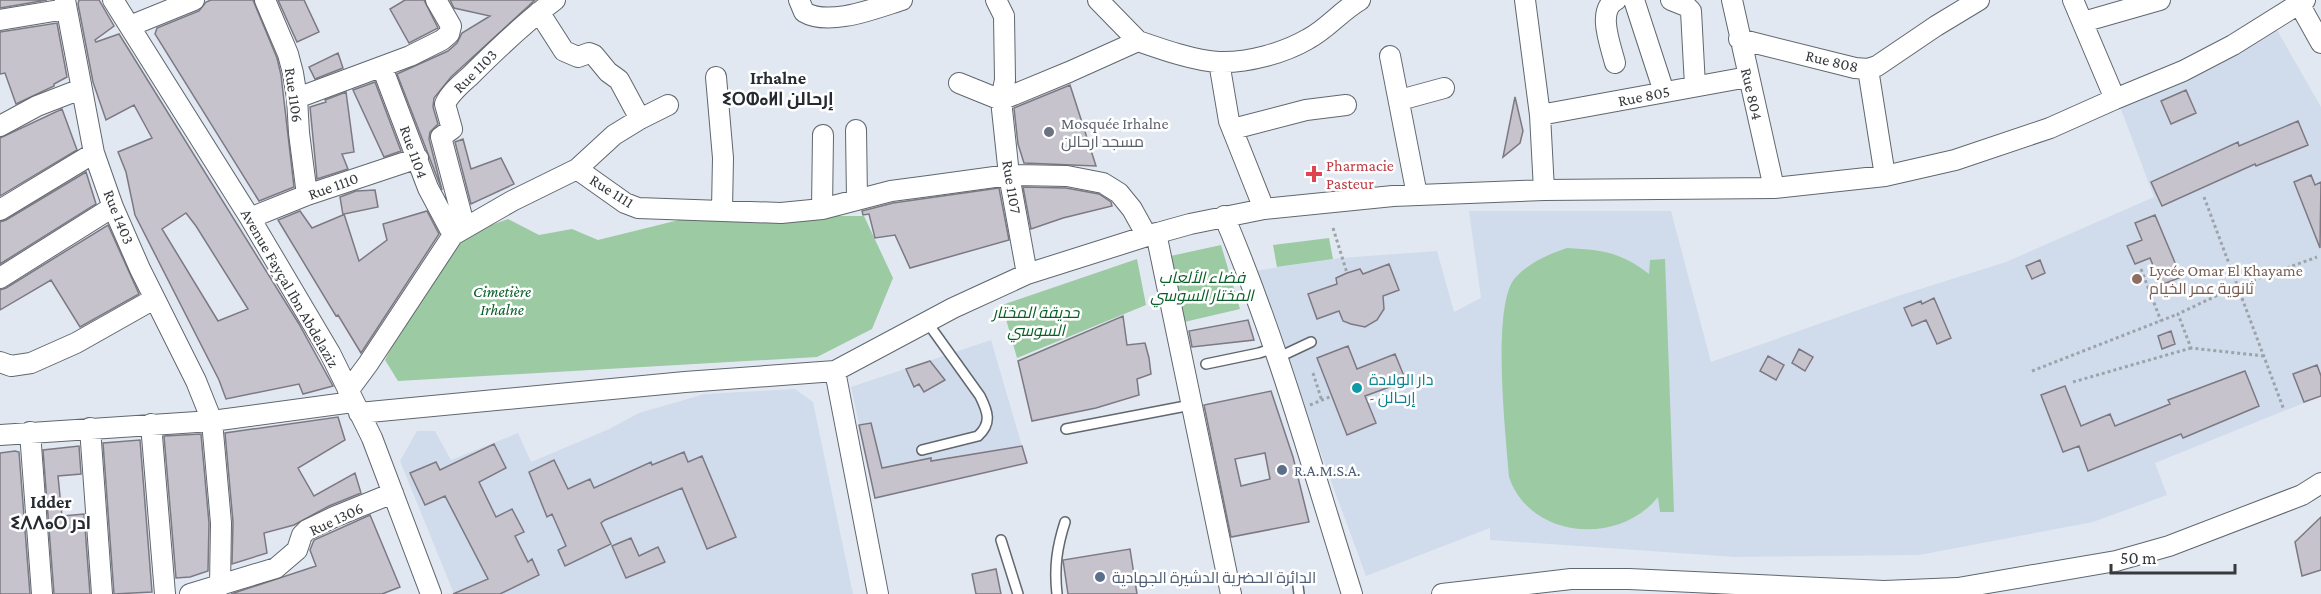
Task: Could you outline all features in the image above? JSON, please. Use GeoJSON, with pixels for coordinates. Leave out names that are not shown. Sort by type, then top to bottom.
{"type":"FeatureCollection","features":[{"type":"Feature","properties":{"kind":"street","name":"Avenue Fayçal Ibn Abdelaziz"},"geometry":{"type":"LineString","coordinates":[[113,0],[250,218],[330,353],[372,438],[432,594]]}},
{"type":"Feature","properties":{"kind":"street"},"geometry":{"type":"LineString","coordinates":[[130,26],[194,0]]}},
{"type":"Feature","properties":{"kind":"street","name":"Rue 1106"},"geometry":{"type":"LineString","coordinates":[[264,0],[288,54],[297,98],[307,195]]}},
{"type":"Feature","properties":{"kind":"street"},"geometry":{"type":"LineString","coordinates":[[297,98],[382,67],[442,40],[449,34],[451,26],[436,0]]}},
{"type":"Feature","properties":{"kind":"street","name":"Rue 1103"},"geometry":{"type":"LineString","coordinates":[[441,137],[452,129],[445,104],[447,99],[484,61],[555,0]]}},
{"type":"Feature","properties":{"kind":"street"},"geometry":{"type":"LineString","coordinates":[[799,0],[804,12],[822,19],[870,10],[902,0]]}},
{"type":"Feature","properties":{"kind":"street","name":"Rue 1107"},"geometry":{"type":"LineString","coordinates":[[996,0],[1004,16],[1005,80],[1002,100],[1009,176],[1027,274]]}},
{"type":"Feature","properties":{"kind":"street"},"geometry":{"type":"LineString","coordinates":[[1525,0],[1540,116],[1544,190]]}},
{"type":"Feature","properties":{"kind":"street"},"geometry":{"type":"LineString","coordinates":[[1615,63],[1605,14],[1609,4],[1616,0]]}},
{"type":"Feature","properties":{"kind":"street"},"geometry":{"type":"LineString","coordinates":[[1634,0],[1664,92]]}},
{"type":"Feature","properties":{"kind":"street"},"geometry":{"type":"LineString","coordinates":[[1671,0],[1686,6],[1691,11],[1695,86]]}},
{"type":"Feature","properties":{"kind":"street","name":"Rue 804"},"geometry":{"type":"LineString","coordinates":[[1732,0],[1774,188]]}},
{"type":"Feature","properties":{"kind":"street","name":"Rue 808"},"geometry":{"type":"LineString","coordinates":[[1739,39],[1855,68],[1868,69],[1887,61],[1936,26],[1979,0]]}},
{"type":"Feature","properties":{"kind":"street"},"geometry":{"type":"LineString","coordinates":[[2073,0],[2115,99]]}},
{"type":"Feature","properties":{"kind":"street"},"geometry":{"type":"LineString","coordinates":[[2083,22],[2160,0]]}},
{"type":"Feature","properties":{"kind":"street"},"geometry":{"type":"LineString","coordinates":[[1107,3],[1138,41],[1173,52],[1219,62],[1282,52],[1310,38],[1354,2]]}},
{"type":"Feature","properties":{"kind":"street"},"geometry":{"type":"LineString","coordinates":[[0,435],[212,421],[354,402],[834,371],[927,322],[1027,274],[1151,234],[1224,216],[1264,209],[1417,195],[1544,190],[1774,188],[1886,176],[1954,160],[2050,128],[2183,71],[2232,45],[2300,2],[2321,43]]}},
{"type":"Feature","properties":{"kind":"street"},"geometry":{"type":"LineString","coordinates":[[0,20],[66,4]]}},
{"type":"Feature","properties":{"kind":"street","name":"Rue 1403"},"geometry":{"type":"LineString","coordinates":[[66,4],[94,153],[113,207],[154,299],[196,381],[212,421],[220,524],[220,586]]}},
{"type":"Feature","properties":{"kind":"street"},"geometry":{"type":"LineString","coordinates":[[539,12],[564,51],[578,57],[589,53],[594,55],[608,72],[620,80],[640,119]]}},
{"type":"Feature","properties":{"kind":"street"},"geometry":{"type":"LineString","coordinates":[[959,83],[1002,100],[1138,41]]}},
{"type":"Feature","properties":{"kind":"street"},"geometry":{"type":"LineString","coordinates":[[1390,56],[1417,195]]}},
{"type":"Feature","properties":{"kind":"street"},"geometry":{"type":"LineString","coordinates":[[1219,62],[1229,121],[1264,209]]}},
{"type":"Feature","properties":{"kind":"street","name":"Rue 1104"},"geometry":{"type":"LineString","coordinates":[[382,67],[428,188],[459,231]]}},
{"type":"Feature","properties":{"kind":"street"},"geometry":{"type":"LineString","coordinates":[[1868,69],[1886,176]]}},
{"type":"Feature","properties":{"kind":"street"},"geometry":{"type":"LineString","coordinates":[[716,77],[723,158],[723,209]]}},
{"type":"Feature","properties":{"kind":"street","name":"Rue 805"},"geometry":{"type":"LineString","coordinates":[[1540,116],[1748,77]]}},
{"type":"Feature","properties":{"kind":"street"},"geometry":{"type":"LineString","coordinates":[[1400,100],[1444,88]]}},
{"type":"Feature","properties":{"kind":"street"},"geometry":{"type":"LineString","coordinates":[[0,126],[37,106],[81,89]]}},
{"type":"Feature","properties":{"kind":"street"},"geometry":{"type":"LineString","coordinates":[[577,169],[614,135],[668,105]]}},
{"type":"Feature","properties":{"kind":"street"},"geometry":{"type":"LineString","coordinates":[[1233,129],[1306,110],[1346,105]]}},
{"type":"Feature","properties":{"kind":"street"},"geometry":{"type":"LineString","coordinates":[[856,130],[857,199]]}},
{"type":"Feature","properties":{"kind":"street"},"geometry":{"type":"LineString","coordinates":[[822,209],[823,135]]}},
{"type":"Feature","properties":{"kind":"street"},"geometry":{"type":"LineString","coordinates":[[441,137],[459,231]]}},
{"type":"Feature","properties":{"kind":"street","name":"Rue 1110"},"geometry":{"type":"LineString","coordinates":[[250,218],[441,137]]}},
{"type":"Feature","properties":{"kind":"street"},"geometry":{"type":"LineString","coordinates":[[0,210],[94,153]]}},
{"type":"Feature","properties":{"kind":"street","name":"Rue 1111"},"geometry":{"type":"LineString","coordinates":[[354,402],[368,364],[459,231],[512,201],[577,169],[625,203],[638,208],[723,209],[781,213],[822,209],[891,191],[1009,176],[1068,176],[1104,183],[1127,201],[1151,234],[1191,405],[1231,594]]}},
{"type":"Feature","properties":{"kind":"street"},"geometry":{"type":"LineString","coordinates":[[0,278],[113,207]]}},
{"type":"Feature","properties":{"kind":"street"},"geometry":{"type":"LineString","coordinates":[[1224,216],[1276,353],[1352,594]]}},
{"type":"Feature","properties":{"kind":"street"},"geometry":{"type":"LineString","coordinates":[[0,362],[11,366],[31,363],[76,343],[154,299]]}},
{"type":"Feature","properties":{"kind":"street"},"geometry":{"type":"LineString","coordinates":[[834,371],[878,594]]}},
{"type":"Feature","properties":{"kind":"street"},"geometry":{"type":"LineString","coordinates":[[151,424],[165,594]]}},
{"type":"Feature","properties":{"kind":"street"},"geometry":{"type":"LineString","coordinates":[[90,428],[102,594]]}},
{"type":"Feature","properties":{"kind":"street"},"geometry":{"type":"LineString","coordinates":[[30,432],[42,594]]}},
{"type":"Feature","properties":{"kind":"street"},"geometry":{"type":"LineString","coordinates":[[1442,594],[1571,579],[1629,579],[1884,591],[2027,586],[2169,546],[2302,495],[2321,483]]}},
{"type":"Feature","properties":{"kind":"street","name":"Rue 1306"},"geometry":{"type":"LineString","coordinates":[[190,594],[276,567],[297,550],[303,535],[308,530],[334,517],[393,494]]}},
{"type":"Feature","properties":{"kind":"lane"},"geometry":{"type":"LineString","coordinates":[[922,450],[978,436],[989,422],[987,409],[980,396],[927,322]]}},
{"type":"Feature","properties":{"kind":"lane"},"geometry":{"type":"LineString","coordinates":[[1206,364],[1259,353],[1276,353],[1311,342]]}},
{"type":"Feature","properties":{"kind":"lane"},"geometry":{"type":"LineString","coordinates":[[1066,429],[1191,405]]}},
{"type":"Feature","properties":{"kind":"lane"},"geometry":{"type":"LineString","coordinates":[[1057,594],[1054,572],[1057,549],[1065,522]]}},
{"type":"Feature","properties":{"kind":"lane"},"geometry":{"type":"LineString","coordinates":[[1001,540],[1018,594]]}},
{"type":"Feature","properties":{"kind":"path"},"geometry":{"type":"LineString","coordinates":[[2204,197],[2284,410]]}},
{"type":"Feature","properties":{"kind":"path"},"geometry":{"type":"LineString","coordinates":[[1333,228],[1347,273]]}},
{"type":"Feature","properties":{"kind":"path"},"geometry":{"type":"LineString","coordinates":[[2032,372],[2178,314],[2237,286],[2317,257]]}},
{"type":"Feature","properties":{"kind":"path"},"geometry":{"type":"LineString","coordinates":[[2141,269],[2161,321]]}},
{"type":"Feature","properties":{"kind":"path"},"geometry":{"type":"LineString","coordinates":[[2178,314],[2191,348]]}},
{"type":"Feature","properties":{"kind":"path"},"geometry":{"type":"LineString","coordinates":[[2073,382],[2191,348],[2264,356]]}},
{"type":"Feature","properties":{"kind":"path"},"geometry":{"type":"LineString","coordinates":[[1313,374],[1322,401]]}},
{"type":"Feature","properties":{"kind":"path"},"geometry":{"type":"LineString","coordinates":[[1305,407],[1332,396]]}},
{"type":"Feature","properties":{"kind":"shaded area","name":"Lycée Omar El Khayame ثانوية عمر الخيام"},"geometry":{"type":"Polygon","coordinates":[[[2277,30],[2321,107],[2321,396],[2155,463],[2167,495],[2093,522],[1919,555],[1736,557],[1490,540],[1490,528],[1366,576],[1254,271],[1341,258],[1437,251],[1454,312],[1481,298],[1469,211],[1671,211],[1711,362],[1898,296],[2006,262],[2154,197],[2118,101],[2183,76],[2277,30]]]}},
{"type":"Feature","properties":{"kind":"shaded area"},"geometry":{"type":"Polygon","coordinates":[[[991,340],[1027,463],[875,498],[851,387],[991,340]]]}},
{"type":"Feature","properties":{"kind":"shaded area"},"geometry":{"type":"Polygon","coordinates":[[[795,389],[813,402],[853,594],[454,594],[400,461],[417,431],[435,431],[451,460],[518,433],[531,462],[607,430],[639,413],[705,394],[795,389]]]}},
{"type":"Feature","properties":{"kind":"green space","name":"Cimetière Irhalne"},"geometry":{"type":"Polygon","coordinates":[[[864,216],[893,278],[872,329],[817,357],[398,381],[385,360],[440,257],[461,236],[508,219],[539,235],[572,229],[598,240],[679,220],[864,216]]]}},
{"type":"Feature","properties":{"kind":"green space"},"geometry":{"type":"Polygon","coordinates":[[[1329,238],[1333,259],[1277,267],[1273,245],[1329,238]]]}},
{"type":"Feature","properties":{"kind":"green space","name":"فضاء الألعاب المختار السوسي"},"geometry":{"type":"Polygon","coordinates":[[[1221,245],[1240,309],[1180,323],[1166,257],[1221,245]]]}},
{"type":"Feature","properties":{"kind":"green space"},"geometry":{"type":"Polygon","coordinates":[[[1567,248],[1611,254],[1629,261],[1649,274],[1650,260],[1665,259],[1674,512],[1660,512],[1658,497],[1641,513],[1621,523],[1599,529],[1577,529],[1555,523],[1536,513],[1520,498],[1509,477],[1502,373],[1504,315],[1508,293],[1515,278],[1532,263],[1567,248]]]}},
{"type":"Feature","properties":{"kind":"green space","name":"حديقة المختار السوسي"},"geometry":{"type":"Polygon","coordinates":[[[1137,259],[1146,305],[1017,358],[1002,305],[1137,259]]]}},
{"type":"Feature","properties":{"kind":"building"},"geometry":{"type":"Polygon","coordinates":[[[0,0],[47,0],[0,8],[0,0]]]}},
{"type":"Feature","properties":{"kind":"building"},"geometry":{"type":"Polygon","coordinates":[[[79,0],[99,0],[114,26],[95,40],[96,42],[119,34],[299,324],[333,386],[303,394],[299,384],[226,399],[219,380],[135,215],[126,172],[118,152],[152,138],[134,105],[106,120],[93,82],[79,0]],[[186,213],[162,229],[218,321],[248,309],[186,213]]]}},
{"type":"Feature","properties":{"kind":"building"},"geometry":{"type":"Polygon","coordinates":[[[253,0],[277,58],[294,187],[259,201],[155,34],[157,28],[199,11],[206,2],[253,0]]]}},
{"type":"Feature","properties":{"kind":"building"},"geometry":{"type":"Polygon","coordinates":[[[278,0],[304,0],[319,32],[297,42],[278,0]]]}},
{"type":"Feature","properties":{"kind":"building"},"geometry":{"type":"Polygon","coordinates":[[[405,0],[424,0],[438,28],[409,43],[390,9],[405,0]]]}},
{"type":"Feature","properties":{"kind":"building"},"geometry":{"type":"Polygon","coordinates":[[[450,0],[535,0],[451,77],[434,98],[433,107],[438,124],[430,132],[429,139],[442,190],[397,74],[448,51],[457,43],[462,33],[490,16],[454,8],[450,0]]]}},
{"type":"Feature","properties":{"kind":"building"},"geometry":{"type":"Polygon","coordinates":[[[57,23],[67,77],[54,86],[16,104],[5,73],[0,74],[0,32],[57,23]]]}},
{"type":"Feature","properties":{"kind":"building"},"geometry":{"type":"Polygon","coordinates":[[[338,53],[343,68],[315,79],[309,67],[338,53]]]}},
{"type":"Feature","properties":{"kind":"building"},"geometry":{"type":"Polygon","coordinates":[[[375,82],[401,151],[384,157],[353,90],[375,82]]]}},
{"type":"Feature","properties":{"kind":"building","name":"Mosquée Irhalne مسجد ارحالن"},"geometry":{"type":"Polygon","coordinates":[[[1070,85],[1096,166],[1024,163],[1018,144],[1014,108],[1070,85]]]}},
{"type":"Feature","properties":{"kind":"building"},"geometry":{"type":"Polygon","coordinates":[[[2186,90],[2196,113],[2171,124],[2161,101],[2186,90]]]}},
{"type":"Feature","properties":{"kind":"building"},"geometry":{"type":"Polygon","coordinates":[[[346,92],[354,152],[342,154],[348,169],[317,179],[310,107],[346,92]]]}},
{"type":"Feature","properties":{"kind":"building"},"geometry":{"type":"Polygon","coordinates":[[[1515,97],[1523,131],[1520,143],[1503,157],[1515,97]]]}},
{"type":"Feature","properties":{"kind":"building"},"geometry":{"type":"Polygon","coordinates":[[[62,109],[77,150],[0,196],[0,138],[62,109]]]}},
{"type":"Feature","properties":{"kind":"building"},"geometry":{"type":"Polygon","coordinates":[[[2298,121],[2308,145],[2256,166],[2255,164],[2162,206],[2151,182],[2238,142],[2239,146],[2298,121]]]}},
{"type":"Feature","properties":{"kind":"building"},"geometry":{"type":"Polygon","coordinates":[[[463,139],[471,169],[501,158],[514,184],[471,204],[455,142],[463,139]]]}},
{"type":"Feature","properties":{"kind":"building"},"geometry":{"type":"Polygon","coordinates":[[[86,172],[96,204],[0,264],[0,222],[86,172]]]}},
{"type":"Feature","properties":{"kind":"building"},"geometry":{"type":"Polygon","coordinates":[[[2311,175],[2315,185],[2321,182],[2320,248],[2294,182],[2311,175]]]}},
{"type":"Feature","properties":{"kind":"building"},"geometry":{"type":"Polygon","coordinates":[[[1023,187],[1066,188],[1099,194],[1111,202],[1112,206],[1063,218],[1031,229],[1023,187]]]}},
{"type":"Feature","properties":{"kind":"building"},"geometry":{"type":"Polygon","coordinates":[[[999,188],[1009,240],[910,268],[895,235],[875,238],[869,214],[863,215],[862,211],[893,203],[999,188]]]}},
{"type":"Feature","properties":{"kind":"building"},"geometry":{"type":"Polygon","coordinates":[[[375,190],[378,207],[344,214],[359,261],[387,240],[383,224],[427,211],[439,234],[361,353],[278,220],[300,211],[312,228],[343,215],[340,197],[356,191],[375,190]]]}},
{"type":"Feature","properties":{"kind":"building"},"geometry":{"type":"Polygon","coordinates":[[[2155,215],[2181,277],[2161,285],[2150,258],[2135,264],[2127,246],[2142,240],[2135,223],[2155,215]]]}},
{"type":"Feature","properties":{"kind":"building"},"geometry":{"type":"Polygon","coordinates":[[[108,225],[139,294],[80,327],[51,280],[0,310],[0,290],[108,225]]]}},
{"type":"Feature","properties":{"kind":"building"},"geometry":{"type":"Polygon","coordinates":[[[2040,260],[2045,273],[2032,279],[2026,266],[2040,260]]]}},
{"type":"Feature","properties":{"kind":"building"},"geometry":{"type":"Polygon","coordinates":[[[1389,264],[1399,290],[1383,296],[1384,309],[1377,320],[1365,327],[1351,324],[1343,321],[1339,311],[1317,319],[1308,294],[1337,284],[1336,278],[1347,273],[1360,269],[1363,274],[1389,264]]]}},
{"type":"Feature","properties":{"kind":"building"},"geometry":{"type":"Polygon","coordinates":[[[1934,298],[1951,338],[1937,344],[1926,320],[1912,326],[1904,308],[1921,301],[1922,304],[1934,298]]]}},
{"type":"Feature","properties":{"kind":"building"},"geometry":{"type":"Polygon","coordinates":[[[1123,316],[1127,345],[1145,343],[1149,358],[1151,374],[1137,379],[1139,395],[1096,408],[1032,421],[1018,361],[1123,316]]]}},
{"type":"Feature","properties":{"kind":"building"},"geometry":{"type":"Polygon","coordinates":[[[1248,320],[1254,340],[1192,347],[1189,331],[1248,320]]]}},
{"type":"Feature","properties":{"kind":"building"},"geometry":{"type":"Polygon","coordinates":[[[2171,331],[2175,344],[2162,349],[2158,336],[2171,331]]]}},
{"type":"Feature","properties":{"kind":"building","name":"دار الولادة - إرحالن"},"geometry":{"type":"Polygon","coordinates":[[[1348,346],[1357,369],[1395,354],[1406,381],[1365,396],[1376,423],[1347,435],[1317,358],[1348,346]]]}},
{"type":"Feature","properties":{"kind":"building"},"geometry":{"type":"Polygon","coordinates":[[[1799,349],[1813,357],[1805,371],[1792,363],[1799,349]]]}},
{"type":"Feature","properties":{"kind":"building"},"geometry":{"type":"Polygon","coordinates":[[[1768,356],[1784,365],[1776,380],[1760,371],[1768,356]]]}},
{"type":"Feature","properties":{"kind":"building"},"geometry":{"type":"Polygon","coordinates":[[[930,361],[945,380],[924,392],[919,384],[914,387],[906,369],[930,361]]]}},
{"type":"Feature","properties":{"kind":"building"},"geometry":{"type":"Polygon","coordinates":[[[2317,365],[2321,376],[2321,396],[2304,402],[2293,374],[2317,365]]]}},
{"type":"Feature","properties":{"kind":"building"},"geometry":{"type":"Polygon","coordinates":[[[2245,371],[2259,406],[2183,438],[2181,434],[2088,471],[2079,446],[2063,452],[2041,395],[2065,386],[2081,426],[2110,414],[2115,426],[2170,404],[2168,400],[2245,371]]]}},
{"type":"Feature","properties":{"kind":"building","name":"R.A.M.S.A."},"geometry":{"type":"Polygon","coordinates":[[[1271,391],[1293,457],[1309,522],[1231,537],[1204,405],[1271,391]],[[1265,453],[1235,459],[1241,486],[1270,479],[1265,453]]]}},
{"type":"Feature","properties":{"kind":"building"},"geometry":{"type":"Polygon","coordinates":[[[338,417],[345,440],[298,468],[314,496],[355,473],[361,493],[329,506],[294,525],[264,533],[267,553],[232,564],[233,522],[225,433],[338,417]]]}},
{"type":"Feature","properties":{"kind":"building"},"geometry":{"type":"Polygon","coordinates":[[[871,423],[882,468],[931,458],[931,461],[1022,446],[1027,463],[875,498],[859,425],[871,423]]]}},
{"type":"Feature","properties":{"kind":"building"},"geometry":{"type":"Polygon","coordinates":[[[201,434],[209,523],[208,571],[190,577],[176,578],[164,436],[201,434]]]}},
{"type":"Feature","properties":{"kind":"building"},"geometry":{"type":"Polygon","coordinates":[[[140,440],[152,592],[114,594],[103,443],[140,440]]]}},
{"type":"Feature","properties":{"kind":"building"},"geometry":{"type":"Polygon","coordinates":[[[494,444],[506,468],[479,482],[496,517],[512,509],[524,532],[515,536],[528,562],[532,559],[539,575],[500,594],[453,594],[488,579],[445,496],[425,505],[410,473],[436,462],[440,470],[494,444]]]}},
{"type":"Feature","properties":{"kind":"building"},"geometry":{"type":"Polygon","coordinates":[[[79,446],[81,474],[58,476],[62,516],[84,514],[90,594],[54,594],[43,450],[79,446]]]}},
{"type":"Feature","properties":{"kind":"building"},"geometry":{"type":"Polygon","coordinates":[[[19,452],[30,594],[0,594],[0,453],[19,452]]]}},
{"type":"Feature","properties":{"kind":"building"},"geometry":{"type":"Polygon","coordinates":[[[684,452],[688,462],[702,456],[736,537],[707,549],[682,488],[605,520],[601,523],[611,544],[565,566],[558,550],[566,546],[552,514],[547,517],[529,472],[554,460],[568,489],[590,479],[594,488],[651,462],[652,465],[684,452]]]}},
{"type":"Feature","properties":{"kind":"building"},"geometry":{"type":"Polygon","coordinates":[[[370,515],[400,587],[382,594],[231,594],[316,566],[310,550],[314,540],[370,515]]]}},
{"type":"Feature","properties":{"kind":"building"},"geometry":{"type":"Polygon","coordinates":[[[2321,517],[2321,570],[2302,576],[2295,542],[2321,517]]]}},
{"type":"Feature","properties":{"kind":"building"},"geometry":{"type":"Polygon","coordinates":[[[631,538],[639,556],[658,547],[665,562],[626,578],[612,546],[631,538]]]}},
{"type":"Feature","properties":{"kind":"building","name":"الدائرة الحضرية الدشيرة الجهادية"},"geometry":{"type":"Polygon","coordinates":[[[1130,549],[1137,594],[1068,594],[1063,560],[1130,549]]]}},
{"type":"Feature","properties":{"kind":"building"},"geometry":{"type":"Polygon","coordinates":[[[996,569],[1001,594],[976,594],[972,574],[996,569]]]}},
{"type":"Feature","properties":{"kind":"place","name":"Mosquée Irhalne مسجد ارحالن"},"geometry":{"type":"Point","coordinates":[1049,132]}},
{"type":"Feature","properties":{"kind":"place","name":"Pharmacie Pasteur"},"geometry":{"type":"Point","coordinates":[1314,174]}},
{"type":"Feature","properties":{"kind":"place","name":"Lycée Omar El Khayame ثانوية عمر الخيام"},"geometry":{"type":"Point","coordinates":[2137,279]}},
{"type":"Feature","properties":{"kind":"place","name":"دار الولادة - إرحالن"},"geometry":{"type":"Point","coordinates":[1357,388]}},
{"type":"Feature","properties":{"kind":"place","name":"R.A.M.S.A."},"geometry":{"type":"Point","coordinates":[1282,470]}},
{"type":"Feature","properties":{"kind":"place","name":"الدائرة الحضرية الدشيرة الجهادية"},"geometry":{"type":"Point","coordinates":[1100,577]}},
{"type":"Feature","properties":{"kind":"district","name":"Irhalne ⵉⵔⵀⴰⵍⵏ إرحالن"},"geometry":{"type":"Point","coordinates":[778,88]}},
{"type":"Feature","properties":{"kind":"district","name":"Idder ⵉⴷⴷⴰⵔ ادر"},"geometry":{"type":"Point","coordinates":[51,512]}}]}
